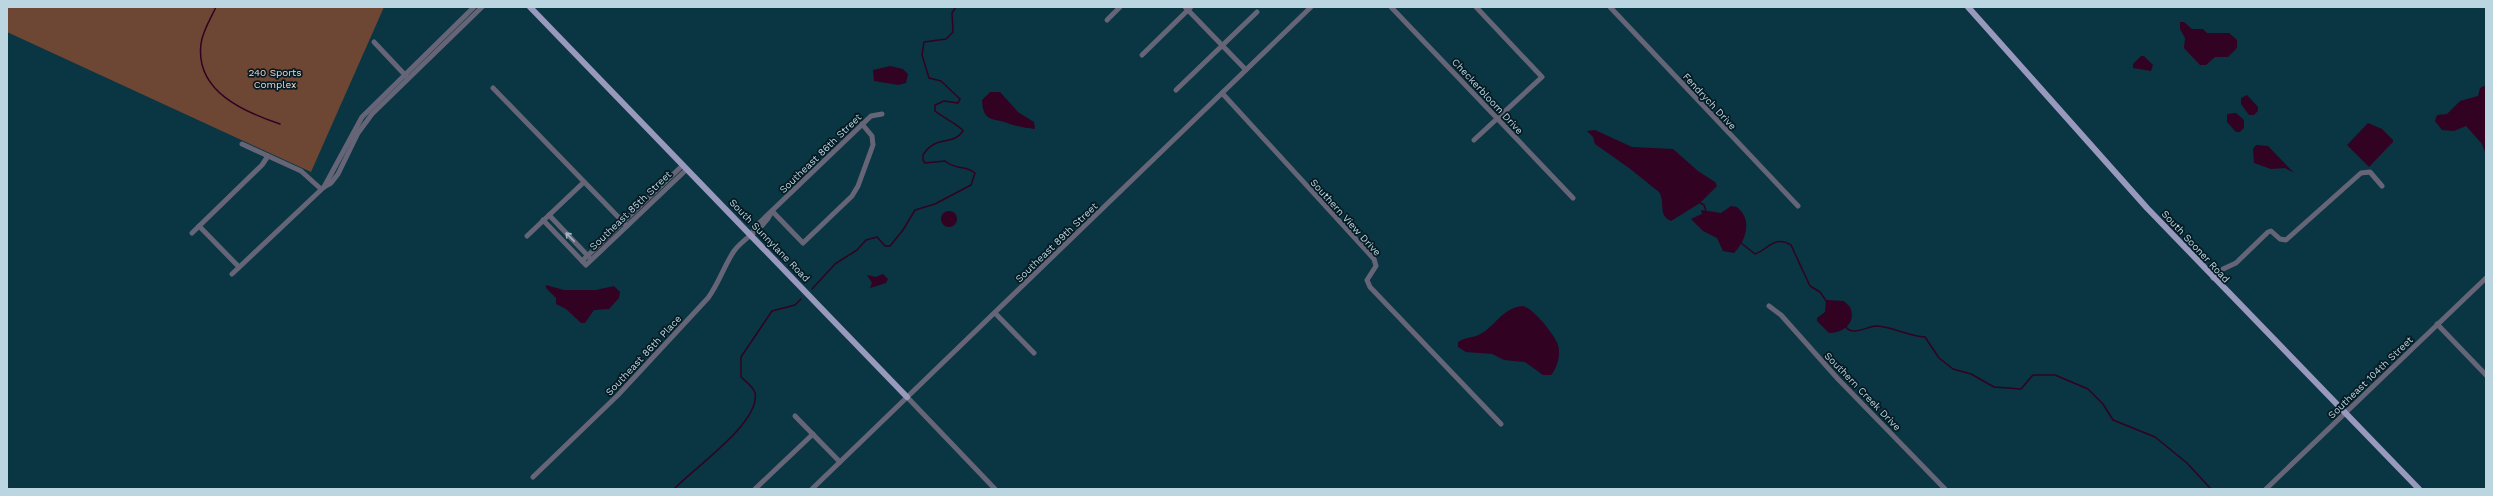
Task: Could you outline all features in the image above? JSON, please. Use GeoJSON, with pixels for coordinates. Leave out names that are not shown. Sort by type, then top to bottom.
{"type":"FeatureCollection","features":[{"type":"Feature","properties":{"kind":"main road","name":"South Sunnylane Road"},"geometry":{"type":"LineString","coordinates":[[530,7],[907,397]]}},
{"type":"Feature","properties":{"kind":"main road","name":"South Sooner Road"},"geometry":{"type":"LineString","coordinates":[[1968,7],[2102,158],[2213,278],[2420,489]]}},
{"type":"Feature","properties":{"kind":"street"},"geometry":{"type":"LineString","coordinates":[[232,274],[322,188],[328,186],[338,174],[350,146],[378,104],[475,9],[482,7]]}},
{"type":"Feature","properties":{"kind":"street"},"geometry":{"type":"LineString","coordinates":[[1107,20],[1120,7]]}},
{"type":"Feature","properties":{"kind":"street","name":"Southeast 89th Street"},"geometry":{"type":"LineString","coordinates":[[812,489],[1311,7]]}},
{"type":"Feature","properties":{"kind":"street","name":"Checkerbloom Drive"},"geometry":{"type":"LineString","coordinates":[[1391,7],[1573,198]]}},
{"type":"Feature","properties":{"kind":"street"},"geometry":{"type":"LineString","coordinates":[[1474,140],[1542,77],[1476,7]]}},
{"type":"Feature","properties":{"kind":"street","name":"Fendrych Drive"},"geometry":{"type":"LineString","coordinates":[[1610,7],[1798,206]]}},
{"type":"Feature","properties":{"kind":"street"},"geometry":{"type":"LineString","coordinates":[[1142,55],[1188,8],[1246,70]]}},
{"type":"Feature","properties":{"kind":"street"},"geometry":{"type":"LineString","coordinates":[[1176,90],[1257,12]]}},
{"type":"Feature","properties":{"kind":"street"},"geometry":{"type":"LineString","coordinates":[[374,42],[407,76]]}},
{"type":"Feature","properties":{"kind":"street"},"geometry":{"type":"LineString","coordinates":[[493,88],[625,224]]}},
{"type":"Feature","properties":{"kind":"street","name":"Southern View Drive"},"geometry":{"type":"LineString","coordinates":[[1222,93],[1374,259],[1375,268],[1367,280],[1370,287],[1500,424]]}},
{"type":"Feature","properties":{"kind":"street","name":"Southeast 86th Street"},"geometry":{"type":"LineString","coordinates":[[751,235],[755,227],[862,124],[871,116],[882,114]]}},
{"type":"Feature","properties":{"kind":"street"},"geometry":{"type":"LineString","coordinates":[[772,211],[803,243],[852,196],[858,186],[873,145],[872,136],[862,124]]}},
{"type":"Feature","properties":{"kind":"street"},"geometry":{"type":"LineString","coordinates":[[242,144],[304,172],[322,188]]}},
{"type":"Feature","properties":{"kind":"street"},"geometry":{"type":"LineString","coordinates":[[192,233],[262,165],[268,156]]}},
{"type":"Feature","properties":{"kind":"street","name":"Southeast 85th Street"},"geometry":{"type":"LineString","coordinates":[[543,220],[584,263],[685,166]]}},
{"type":"Feature","properties":{"kind":"street"},"geometry":{"type":"LineString","coordinates":[[2213,278],[2223,269],[2236,263],[2268,232],[2271,231],[2280,239],[2286,240],[2361,173],[2370,172],[2382,186]]}},
{"type":"Feature","properties":{"kind":"street"},"geometry":{"type":"LineString","coordinates":[[527,236],[584,182]]}},
{"type":"Feature","properties":{"kind":"street"},"geometry":{"type":"LineString","coordinates":[[549,215],[590,258]]}},
{"type":"Feature","properties":{"kind":"street"},"geometry":{"type":"LineString","coordinates":[[199,226],[239,267]]}},
{"type":"Feature","properties":{"kind":"street","name":"Southeast 86th Place"},"geometry":{"type":"LineString","coordinates":[[533,477],[618,395],[708,298],[719,283],[734,252],[751,235]]}},
{"type":"Feature","properties":{"kind":"street","name":"Southeast 104th Street"},"geometry":{"type":"LineString","coordinates":[[2266,489],[2346,414],[2486,278]]}},
{"type":"Feature","properties":{"kind":"street","name":"Southern Creek Drive"},"geometry":{"type":"LineString","coordinates":[[1769,306],[1781,315],[1838,379],[1945,489]]}},
{"type":"Feature","properties":{"kind":"street"},"geometry":{"type":"LineString","coordinates":[[995,313],[1034,353]]}},
{"type":"Feature","properties":{"kind":"street"},"geometry":{"type":"LineString","coordinates":[[2437,324],[2486,376]]}},
{"type":"Feature","properties":{"kind":"street","name":"South Sunnylane Road"},"geometry":{"type":"LineString","coordinates":[[907,397],[995,489]]}},
{"type":"Feature","properties":{"kind":"street"},"geometry":{"type":"LineString","coordinates":[[795,416],[840,462]]}},
{"type":"Feature","properties":{"kind":"street"},"geometry":{"type":"LineString","coordinates":[[755,489],[813,434]]}},
{"type":"Feature","properties":{"kind":"green space","name":"240 Sports Complex"},"geometry":{"type":"Polygon","coordinates":[[[7,7],[384,7],[311,172],[7,32],[7,7]]]}},
{"type":"Feature","properties":{"kind":"shaded area"},"geometry":{"type":"Polygon","coordinates":[[[2180,22],[2184,22],[2192,29],[2203,29],[2207,33],[2229,33],[2237,40],[2237,48],[2228,57],[2215,57],[2206,65],[2200,65],[2184,48],[2185,38],[2180,29],[2180,22]]]}},
{"type":"Feature","properties":{"kind":"shaded area"},"geometry":{"type":"Polygon","coordinates":[[[2141,56],[2144,56],[2153,65],[2151,71],[2133,68],[2133,64],[2141,56]]]}},
{"type":"Feature","properties":{"kind":"shaded area"},"geometry":{"type":"Polygon","coordinates":[[[890,66],[903,69],[908,74],[906,83],[898,85],[874,81],[873,70],[890,66]]]}},
{"type":"Feature","properties":{"kind":"shaded area"},"geometry":{"type":"Polygon","coordinates":[[[2486,85],[2486,155],[2482,144],[2466,126],[2454,131],[2442,130],[2435,121],[2437,115],[2447,114],[2460,101],[2478,96],[2480,88],[2486,85]]]}},
{"type":"Feature","properties":{"kind":"shaded area"},"geometry":{"type":"Polygon","coordinates":[[[990,92],[1000,92],[1018,112],[1034,122],[1035,129],[1016,126],[987,116],[983,108],[982,100],[990,92]]]}},
{"type":"Feature","properties":{"kind":"shaded area"},"geometry":{"type":"Polygon","coordinates":[[[2247,95],[2258,107],[2258,111],[2254,115],[2249,115],[2241,104],[2241,98],[2247,95]]]}},
{"type":"Feature","properties":{"kind":"shaded area"},"geometry":{"type":"Polygon","coordinates":[[[2236,113],[2244,120],[2244,128],[2240,132],[2236,132],[2227,122],[2227,114],[2236,113]]]}},
{"type":"Feature","properties":{"kind":"shaded area"},"geometry":{"type":"Polygon","coordinates":[[[2368,123],[2382,129],[2393,140],[2393,142],[2369,167],[2347,145],[2368,123]]]}},
{"type":"Feature","properties":{"kind":"shaded area"},"geometry":{"type":"Polygon","coordinates":[[[1595,130],[1632,147],[1673,149],[1698,171],[1715,182],[1717,186],[1700,203],[1671,221],[1664,215],[1662,200],[1659,192],[1595,144],[1593,137],[1587,131],[1595,130]]]}},
{"type":"Feature","properties":{"kind":"shaded area"},"geometry":{"type":"Polygon","coordinates":[[[2256,145],[2268,146],[2294,173],[2285,168],[2271,169],[2254,163],[2253,149],[2256,145]]]}},
{"type":"Feature","properties":{"kind":"shaded area"},"geometry":{"type":"Polygon","coordinates":[[[1731,206],[1737,207],[1743,214],[1746,225],[1746,231],[1742,243],[1734,253],[1723,251],[1717,238],[1703,231],[1691,219],[1702,214],[1701,210],[1721,213],[1731,206]]]}},
{"type":"Feature","properties":{"kind":"shaded area"},"geometry":{"type":"Polygon","coordinates":[[[949,211],[955,213],[957,219],[955,225],[949,227],[943,225],[941,219],[943,213],[949,211]]]}},
{"type":"Feature","properties":{"kind":"shaded area"},"geometry":{"type":"Polygon","coordinates":[[[883,274],[888,279],[886,283],[870,288],[872,283],[867,275],[876,277],[883,274]]]}},
{"type":"Feature","properties":{"kind":"shaded area"},"geometry":{"type":"Polygon","coordinates":[[[546,285],[564,290],[596,290],[614,286],[620,292],[619,298],[609,309],[594,310],[585,323],[581,323],[566,309],[556,304],[556,298],[546,288],[546,285]]]}},
{"type":"Feature","properties":{"kind":"shaded area"},"geometry":{"type":"Polygon","coordinates":[[[1826,300],[1844,301],[1850,307],[1852,318],[1844,329],[1834,333],[1829,333],[1817,321],[1817,318],[1825,312],[1826,300]]]}},
{"type":"Feature","properties":{"kind":"shaded area"},"geometry":{"type":"Polygon","coordinates":[[[1523,306],[1543,322],[1553,335],[1558,345],[1558,361],[1551,375],[1543,375],[1525,362],[1504,360],[1492,354],[1466,352],[1458,347],[1458,342],[1482,333],[1508,311],[1523,306]]]}},
{"type":"Feature","properties":{"kind":"waterway"},"geometry":{"type":"LineString","coordinates":[[216,7],[205,30],[201,44],[201,60],[206,75],[214,87],[238,106],[280,124]]}},
{"type":"Feature","properties":{"kind":"waterway"},"geometry":{"type":"LineString","coordinates":[[812,289],[835,264],[857,250],[866,240],[877,237],[885,246],[890,246],[903,230],[915,210],[935,204],[971,185],[975,173],[971,170],[953,166],[945,161],[925,163],[923,160],[923,155],[933,145],[938,142],[954,139],[963,131],[935,111],[935,105],[944,101],[958,103],[960,99],[941,81],[929,78],[922,55],[924,42],[946,39],[953,32],[952,13],[956,7]]}},
{"type":"Feature","properties":{"kind":"waterway"},"geometry":{"type":"LineString","coordinates":[[1699,202],[1704,205],[1706,211]]}},
{"type":"Feature","properties":{"kind":"waterway"},"geometry":{"type":"LineString","coordinates":[[1741,243],[1755,254],[1776,242],[1780,241],[1791,245],[1810,286],[1820,292],[1827,302]]}},
{"type":"Feature","properties":{"kind":"waterway"},"geometry":{"type":"LineString","coordinates":[[674,489],[724,444],[748,417],[754,405],[755,393],[751,386],[741,377],[741,357],[772,311],[795,305],[801,299]]}},
{"type":"Feature","properties":{"kind":"waterway"},"geometry":{"type":"LineString","coordinates":[[1846,327],[1849,330],[1856,331],[1881,326],[1912,335],[1925,337],[1939,358],[1953,369],[1971,374],[1994,387],[2021,389],[2034,375],[2055,375],[2088,389],[2103,404],[2113,420],[2155,437],[2187,463],[2211,489]]}}]}
